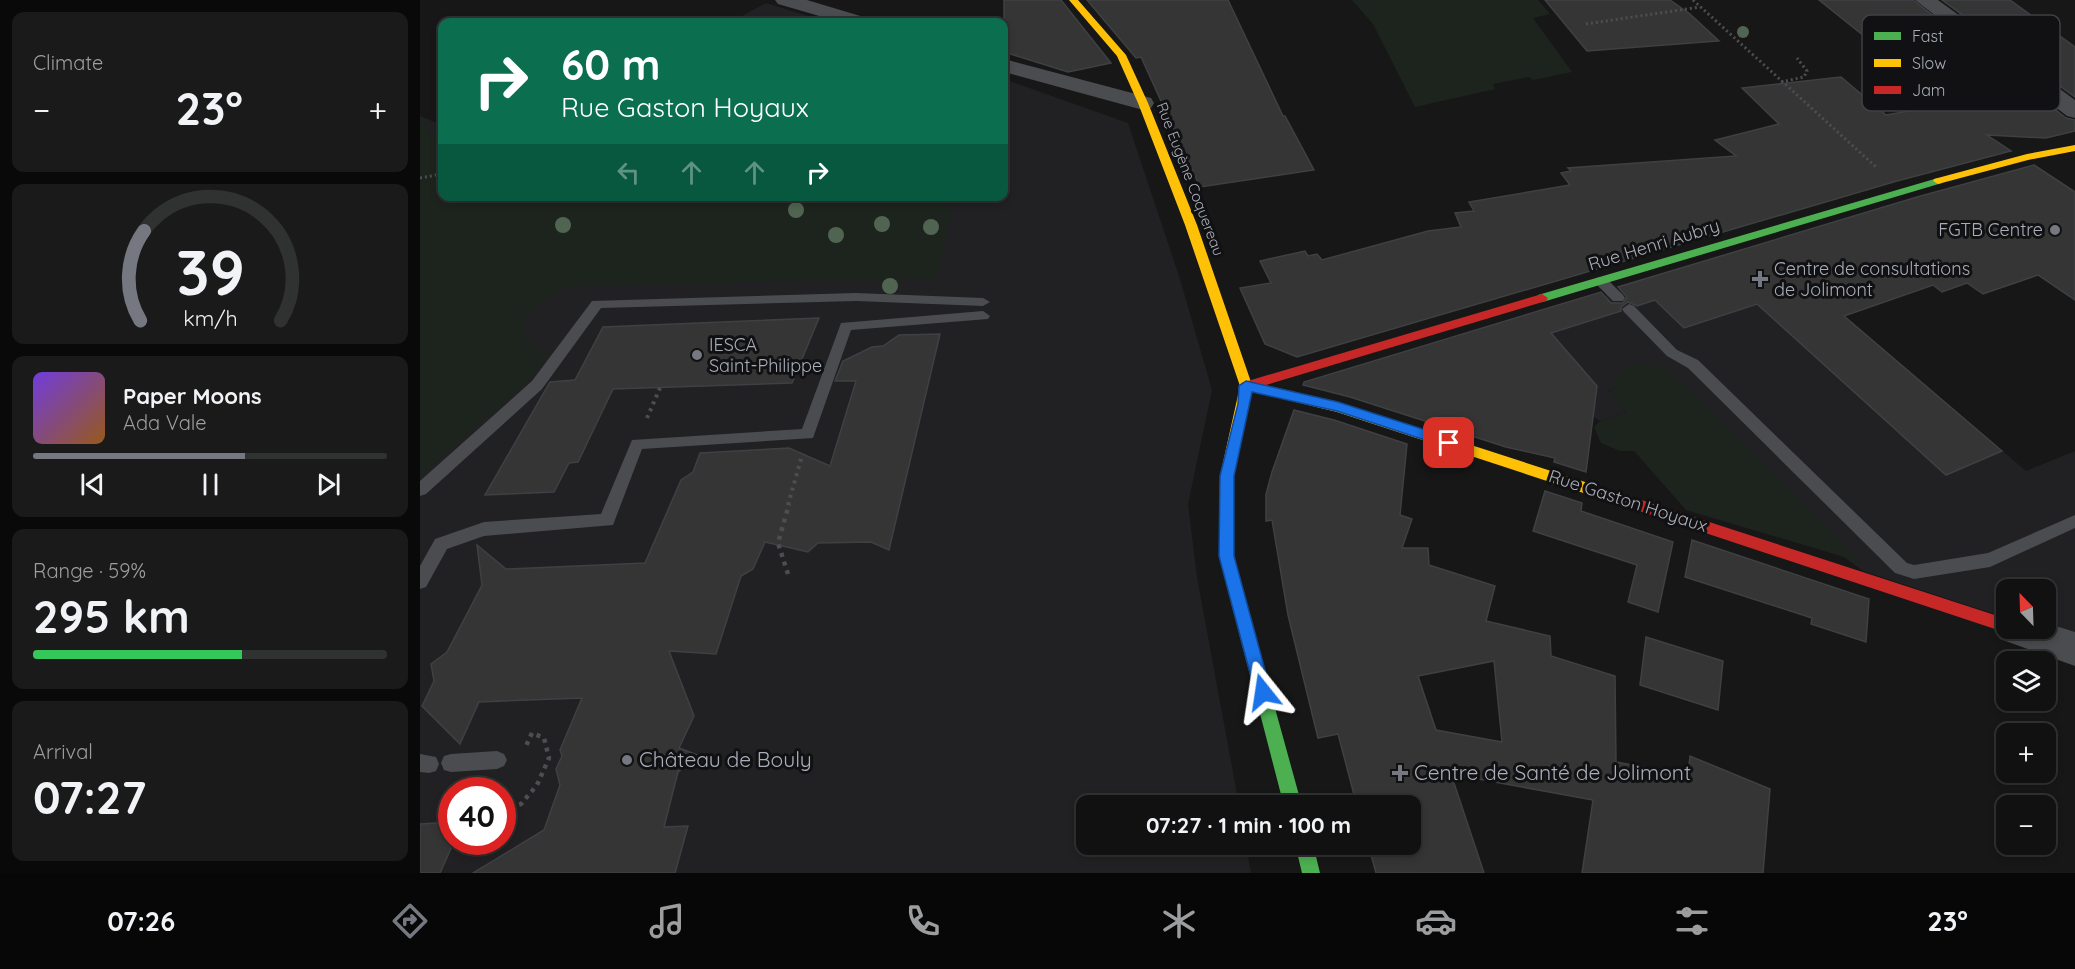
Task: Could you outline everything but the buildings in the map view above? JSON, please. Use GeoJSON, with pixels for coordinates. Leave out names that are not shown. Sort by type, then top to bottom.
{"type":"FeatureCollection","features":[{"type":"Feature","properties":{"kind":"street"},"geometry":{"type":"LineString","coordinates":[[784,0],[846,18]]}},
{"type":"Feature","properties":{"kind":"street","name":"Rue Eugène Coquereau"},"geometry":{"type":"LineString","coordinates":[[1073,0],[1121,55],[1143,103],[1191,225],[1246,386]]}},
{"type":"Feature","properties":{"kind":"street"},"geometry":{"type":"LineString","coordinates":[[1925,0],[1945,15]]}},
{"type":"Feature","properties":{"kind":"street"},"geometry":{"type":"LineString","coordinates":[[1008,66],[1143,103]]}},
{"type":"Feature","properties":{"kind":"street"},"geometry":{"type":"LineString","coordinates":[[2060,100],[2075,111]]}},
{"type":"Feature","properties":{"kind":"street","name":"Rue Henri Aubry"},"geometry":{"type":"LineString","coordinates":[[1246,386],[1906,189],[2026,157],[2075,148]]}},
{"type":"Feature","properties":{"kind":"street"},"geometry":{"type":"LineString","coordinates":[[1246,386],[1245,404],[1227,476],[1226,556],[1290,795]]}},
{"type":"Feature","properties":{"kind":"street","name":"Rue Gaston Hoyaux"},"geometry":{"type":"LineString","coordinates":[[1246,386],[1338,406],[1996,622]]}},
{"type":"Feature","properties":{"kind":"street"},"geometry":{"type":"LineString","coordinates":[[2045,639],[2075,649]]}},
{"type":"Feature","properties":{"kind":"street"},"geometry":{"type":"LineString","coordinates":[[1307,855],[1311,873]]}},
{"type":"Feature","properties":{"kind":"lane"},"geometry":{"type":"LineString","coordinates":[[1601,280],[1672,353],[1693,364],[1901,568],[1914,572],[1990,560],[2075,521]]}},
{"type":"Feature","properties":{"kind":"lane"},"geometry":{"type":"LineString","coordinates":[[420,490],[537,385],[597,304],[856,297],[983,309],[846,326],[808,434],[637,444],[607,520],[484,529],[441,544],[420,582]]}},
{"type":"Feature","properties":{"kind":"lane"},"geometry":{"type":"LineString","coordinates":[[451,763],[497,760]]}},
{"type":"Feature","properties":{"kind":"path"},"geometry":{"type":"LineString","coordinates":[[1693,0],[1884,174],[1906,189]]}},
{"type":"Feature","properties":{"kind":"path"},"geometry":{"type":"LineString","coordinates":[[1586,24],[1700,7]]}},
{"type":"Feature","properties":{"kind":"path"},"geometry":{"type":"LineString","coordinates":[[1781,82],[1804,77],[1807,71],[1797,58]]}},
{"type":"Feature","properties":{"kind":"path"},"geometry":{"type":"LineString","coordinates":[[420,178],[438,175]]}},
{"type":"Feature","properties":{"kind":"path"},"geometry":{"type":"LineString","coordinates":[[788,574],[778,543],[808,434]]}},
{"type":"Feature","properties":{"kind":"path"},"geometry":{"type":"LineString","coordinates":[[516,808],[532,795],[549,758],[543,738],[532,733]]}},
{"type":"Feature","properties":{"kind":"shaded area"},"geometry":{"type":"Polygon","coordinates":[[[1352,0],[1538,0],[1550,14],[1533,18],[1572,72],[1533,80],[1529,77],[1493,84],[1495,89],[1415,107],[1373,24],[1352,0]]]}},
{"type":"Feature","properties":{"kind":"shaded area"},"geometry":{"type":"Polygon","coordinates":[[[766,3],[815,18],[738,18],[766,3]]]}},
{"type":"Feature","properties":{"kind":"shaded area"},"geometry":{"type":"Polygon","coordinates":[[[1008,80],[1128,123],[1180,279],[1212,390],[1188,504],[1197,577],[1237,795],[1076,795],[1076,855],[1248,855],[1251,873],[420,873],[420,116],[438,123],[438,201],[1008,201],[1008,80]]]}},
{"type":"Feature","properties":{"kind":"shaded area"},"geometry":{"type":"Polygon","coordinates":[[[420,119],[426,122],[428,136],[438,135],[438,201],[953,201],[937,278],[575,286],[567,287],[551,295],[522,318],[524,341],[551,353],[526,383],[420,476],[420,119]]]}},
{"type":"Feature","properties":{"kind":"shaded area"},"geometry":{"type":"Polygon","coordinates":[[[1762,245],[2026,471],[2075,451],[2075,640],[2056,632],[2056,579],[1996,579],[1996,614],[1863,571],[1614,389],[1608,391],[1626,412],[1600,421],[1578,407],[1510,325],[1762,245]]]}},
{"type":"Feature","properties":{"kind":"shaded area"},"geometry":{"type":"Polygon","coordinates":[[[1637,364],[1650,364],[1671,372],[1861,562],[1686,510],[1634,451],[1620,451],[1601,443],[1594,427],[1600,421],[1626,412],[1608,392],[1614,389],[1621,373],[1637,364]]]}},
{"type":"Feature","properties":{"kind":"traffic: fast"},"geometry":{"type":"LineString","coordinates":[[1542,298],[1938,181]]}},
{"type":"Feature","properties":{"kind":"traffic: fast"},"geometry":{"type":"LineString","coordinates":[[1227,476],[1226,556],[1290,795]]}},
{"type":"Feature","properties":{"kind":"traffic: fast"},"geometry":{"type":"LineString","coordinates":[[1307,855],[1311,873]]}},
{"type":"Feature","properties":{"kind":"traffic: slow"},"geometry":{"type":"LineString","coordinates":[[1073,0],[1121,55],[1143,103],[1191,225],[1246,386],[1227,476]]}},
{"type":"Feature","properties":{"kind":"traffic: slow"},"geometry":{"type":"LineString","coordinates":[[1938,181],[2027,157],[2075,148]]}},
{"type":"Feature","properties":{"kind":"traffic: slow"},"geometry":{"type":"LineString","coordinates":[[1248,386],[1338,407],[1611,496]]}},
{"type":"Feature","properties":{"kind":"traffic: jam"},"geometry":{"type":"LineString","coordinates":[[1246,386],[1542,298]]}},
{"type":"Feature","properties":{"kind":"traffic: jam"},"geometry":{"type":"LineString","coordinates":[[1611,496],[1996,622]]}},
{"type":"Feature","properties":{"kind":"place","name":"FGTB Centre"},"geometry":{"type":"Point","coordinates":[2055,230]}},
{"type":"Feature","properties":{"kind":"place","name":"Centre de consultations de Jolimont"},"geometry":{"type":"Point","coordinates":[1760,279]}},
{"type":"Feature","properties":{"kind":"place","name":"IESCA Saint-Philippe"},"geometry":{"type":"Point","coordinates":[697,355]}},
{"type":"Feature","properties":{"kind":"place","name":"Château de Bouly"},"geometry":{"type":"Point","coordinates":[627,760]}},
{"type":"Feature","properties":{"kind":"place","name":"Centre de Santé de Jolimont"},"geometry":{"type":"Point","coordinates":[1400,773]}},
{"type":"Feature","properties":{"kind":"route"},"geometry":{"type":"LineString","coordinates":[[1263,692],[1226,556],[1227,476],[1245,404],[1246,386],[1338,406],[1449,443]]}}]}
